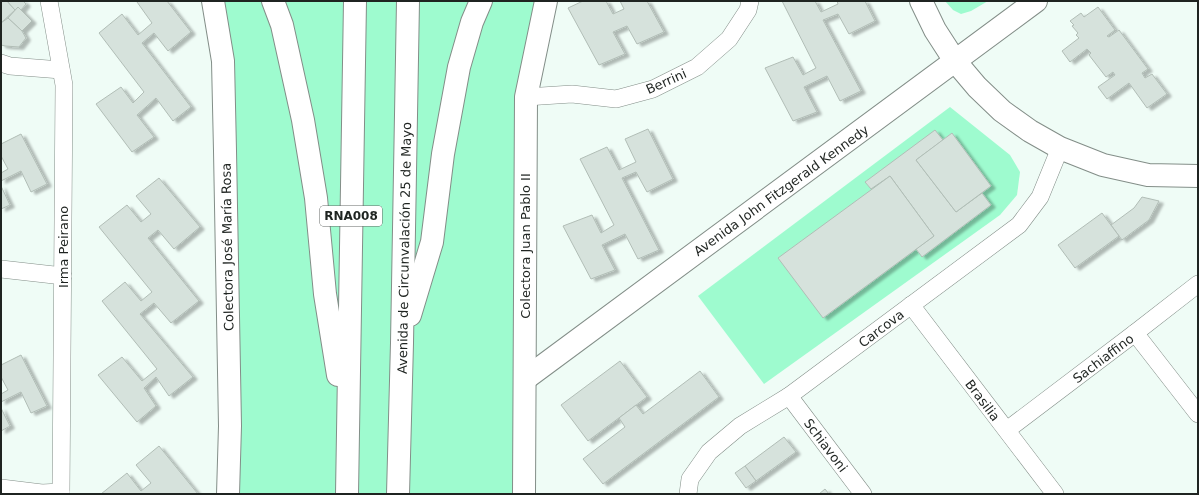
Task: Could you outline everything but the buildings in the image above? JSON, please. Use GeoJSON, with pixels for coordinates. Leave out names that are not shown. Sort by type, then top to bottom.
{"type":"FeatureCollection","features":[{"type":"Feature","properties":{"kind":"main road","name":"Colectora José María Rosa"},"geometry":{"type":"LineString","coordinates":[[213,1],[222,61],[225,136],[230,426],[228,494]]}},
{"type":"Feature","properties":{"kind":"main road"},"geometry":{"type":"LineString","coordinates":[[274,1],[282,25],[303,120],[316,198],[324,294],[347,431]]}},
{"type":"Feature","properties":{"kind":"main road","name":"RNA008"},"geometry":{"type":"LineString","coordinates":[[347,494],[355,1]]}},
{"type":"Feature","properties":{"kind":"main road","name":"Avenida de Circunvalación 25 de Mayo"},"geometry":{"type":"LineString","coordinates":[[398,494],[408,1]]}},
{"type":"Feature","properties":{"kind":"main road"},"geometry":{"type":"LineString","coordinates":[[402,343],[432,242],[443,154],[459,67],[472,22],[481,1]]}},
{"type":"Feature","properties":{"kind":"main road","name":"Colectora Juan Pablo II"},"geometry":{"type":"LineString","coordinates":[[524,494],[526,97],[546,1]]}},
{"type":"Feature","properties":{"kind":"main road"},"geometry":{"type":"LineString","coordinates":[[921,1],[935,30],[955,61],[977,87],[1002,111],[1030,131],[1060,148],[1103,165],[1148,175],[1198,176]]}},
{"type":"Feature","properties":{"kind":"main road","name":"Avenida John Fitzgerald Kennedy"},"geometry":{"type":"LineString","coordinates":[[525,379],[1036,1]]}},
{"type":"Feature","properties":{"kind":"street","name":"Irma Peirano"},"geometry":{"type":"LineString","coordinates":[[50,1],[64,85],[61,493]]}},
{"type":"Feature","properties":{"kind":"street","name":"Berrini"},"geometry":{"type":"LineString","coordinates":[[526,97],[572,94],[616,99],[653,89],[697,67],[729,39],[748,10],[750,1]]}},
{"type":"Feature","properties":{"kind":"street"},"geometry":{"type":"LineString","coordinates":[[1,63],[10,66],[61,70]]}},
{"type":"Feature","properties":{"kind":"street","name":"Carcova"},"geometry":{"type":"LineString","coordinates":[[688,494],[690,479],[709,452],[740,426],[789,396],[1019,225],[1040,197],[1060,148]]}},
{"type":"Feature","properties":{"kind":"street"},"geometry":{"type":"LineString","coordinates":[[1,269],[63,276]]}},
{"type":"Feature","properties":{"kind":"street","name":"Sachiaffino"},"geometry":{"type":"LineString","coordinates":[[1007,430],[1198,284]]}},
{"type":"Feature","properties":{"kind":"street","name":"Brasilia"},"geometry":{"type":"LineString","coordinates":[[911,305],[1055,494]]}},
{"type":"Feature","properties":{"kind":"street"},"geometry":{"type":"LineString","coordinates":[[1135,333],[1198,414]]}},
{"type":"Feature","properties":{"kind":"street","name":"Schiavoni"},"geometry":{"type":"LineString","coordinates":[[789,396],[864,494]]}},
{"type":"Feature","properties":{"kind":"street"},"geometry":{"type":"LineString","coordinates":[[1,488],[42,493],[61,493]]}},
{"type":"Feature","properties":{"kind":"green space"},"geometry":{"type":"Polygon","coordinates":[[[213,1],[546,1],[526,97],[524,494],[228,494],[213,1]]]}},
{"type":"Feature","properties":{"kind":"green space"},"geometry":{"type":"Polygon","coordinates":[[[945,1],[988,1],[971,11],[961,14],[953,10],[945,1]]]}},
{"type":"Feature","properties":{"kind":"green space"},"geometry":{"type":"Polygon","coordinates":[[[950,107],[1010,155],[1020,172],[1017,195],[1000,215],[764,384],[698,296],[950,107]]]}}]}
